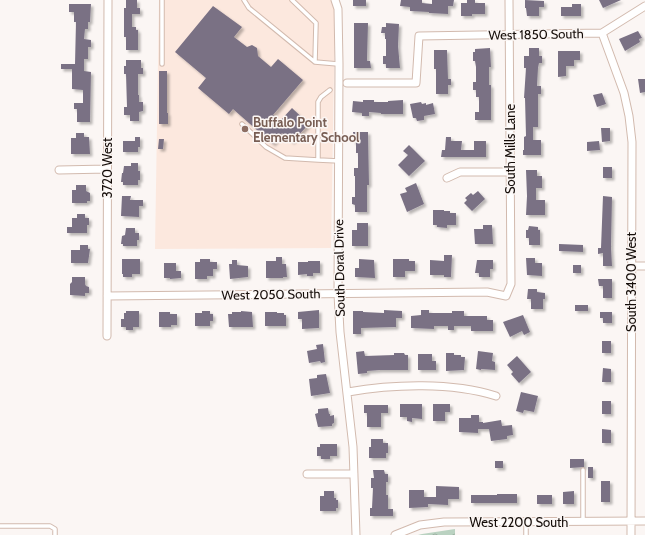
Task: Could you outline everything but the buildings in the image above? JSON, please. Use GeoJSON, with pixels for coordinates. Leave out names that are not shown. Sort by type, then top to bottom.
{"type":"FeatureCollection","features":[{"type":"Feature","properties":{"kind":"street","name":"3720 West"},"geometry":{"type":"LineString","coordinates":[[107,336],[108,0]]}},
{"type":"Feature","properties":{"kind":"street","name":"South Doral Drive"},"geometry":{"type":"LineString","coordinates":[[335,0],[338,9],[339,64],[338,294],[340,332],[348,392],[353,447],[356,535]]}},
{"type":"Feature","properties":{"kind":"street","name":"South Mills Lane"},"geometry":{"type":"LineString","coordinates":[[506,296],[511,284],[509,0]]}},
{"type":"Feature","properties":{"kind":"street","name":"West 1850 South"},"geometry":{"type":"LineString","coordinates":[[347,83],[416,83],[419,36],[602,34],[645,6]]}},
{"type":"Feature","properties":{"kind":"street","name":"South 3400 West"},"geometry":{"type":"LineString","coordinates":[[602,34],[624,93],[629,116],[632,142],[631,535]]}},
{"type":"Feature","properties":{"kind":"street"},"geometry":{"type":"LineString","coordinates":[[59,170],[107,169]]}},
{"type":"Feature","properties":{"kind":"street"},"geometry":{"type":"LineString","coordinates":[[447,178],[460,172],[510,172]]}},
{"type":"Feature","properties":{"kind":"street"},"geometry":{"type":"LineString","coordinates":[[632,266],[645,266]]}},
{"type":"Feature","properties":{"kind":"street","name":"West 2050 South"},"geometry":{"type":"LineString","coordinates":[[107,296],[487,292],[506,296]]}},
{"type":"Feature","properties":{"kind":"street"},"geometry":{"type":"LineString","coordinates":[[348,392],[381,387],[421,386],[485,392],[496,396]]}},
{"type":"Feature","properties":{"kind":"street"},"geometry":{"type":"LineString","coordinates":[[307,474],[354,474]]}},
{"type":"Feature","properties":{"kind":"street","name":"West 2200 South"},"geometry":{"type":"LineString","coordinates":[[395,535],[420,525],[444,522],[645,521]]}},
{"type":"Feature","properties":{"kind":"lane"},"geometry":{"type":"LineString","coordinates":[[162,0],[162,64]]}},
{"type":"Feature","properties":{"kind":"lane"},"geometry":{"type":"LineString","coordinates":[[244,0],[249,8],[315,62],[339,64]]}},
{"type":"Feature","properties":{"kind":"lane"},"geometry":{"type":"LineString","coordinates":[[292,0],[316,23],[315,62]]}},
{"type":"Feature","properties":{"kind":"lane"},"geometry":{"type":"LineString","coordinates":[[318,160],[318,102],[321,97],[330,90]]}},
{"type":"Feature","properties":{"kind":"lane"},"geometry":{"type":"LineString","coordinates":[[242,124],[266,147],[285,158],[339,161]]}},
{"type":"Feature","properties":{"kind":"lane"},"geometry":{"type":"LineString","coordinates":[[583,470],[583,522]]}},
{"type":"Feature","properties":{"kind":"lane"},"geometry":{"type":"LineString","coordinates":[[526,522],[526,535]]}},
{"type":"Feature","properties":{"kind":"lane"},"geometry":{"type":"LineString","coordinates":[[0,526],[50,526],[55,529],[55,535]]}},
{"type":"Feature","properties":{"kind":"shaded area","name":"Buffalo Point Elementary School"},"geometry":{"type":"Polygon","coordinates":[[[159,0],[331,0],[335,11],[331,248],[155,249],[159,0]]]}},
{"type":"Feature","properties":{"kind":"green space"},"geometry":{"type":"Polygon","coordinates":[[[455,529],[455,535],[418,535],[422,534],[455,529]]]}},
{"type":"Feature","properties":{"kind":"place","name":"Buffalo Point Elementary School"},"geometry":{"type":"Point","coordinates":[245,129]}}]}
